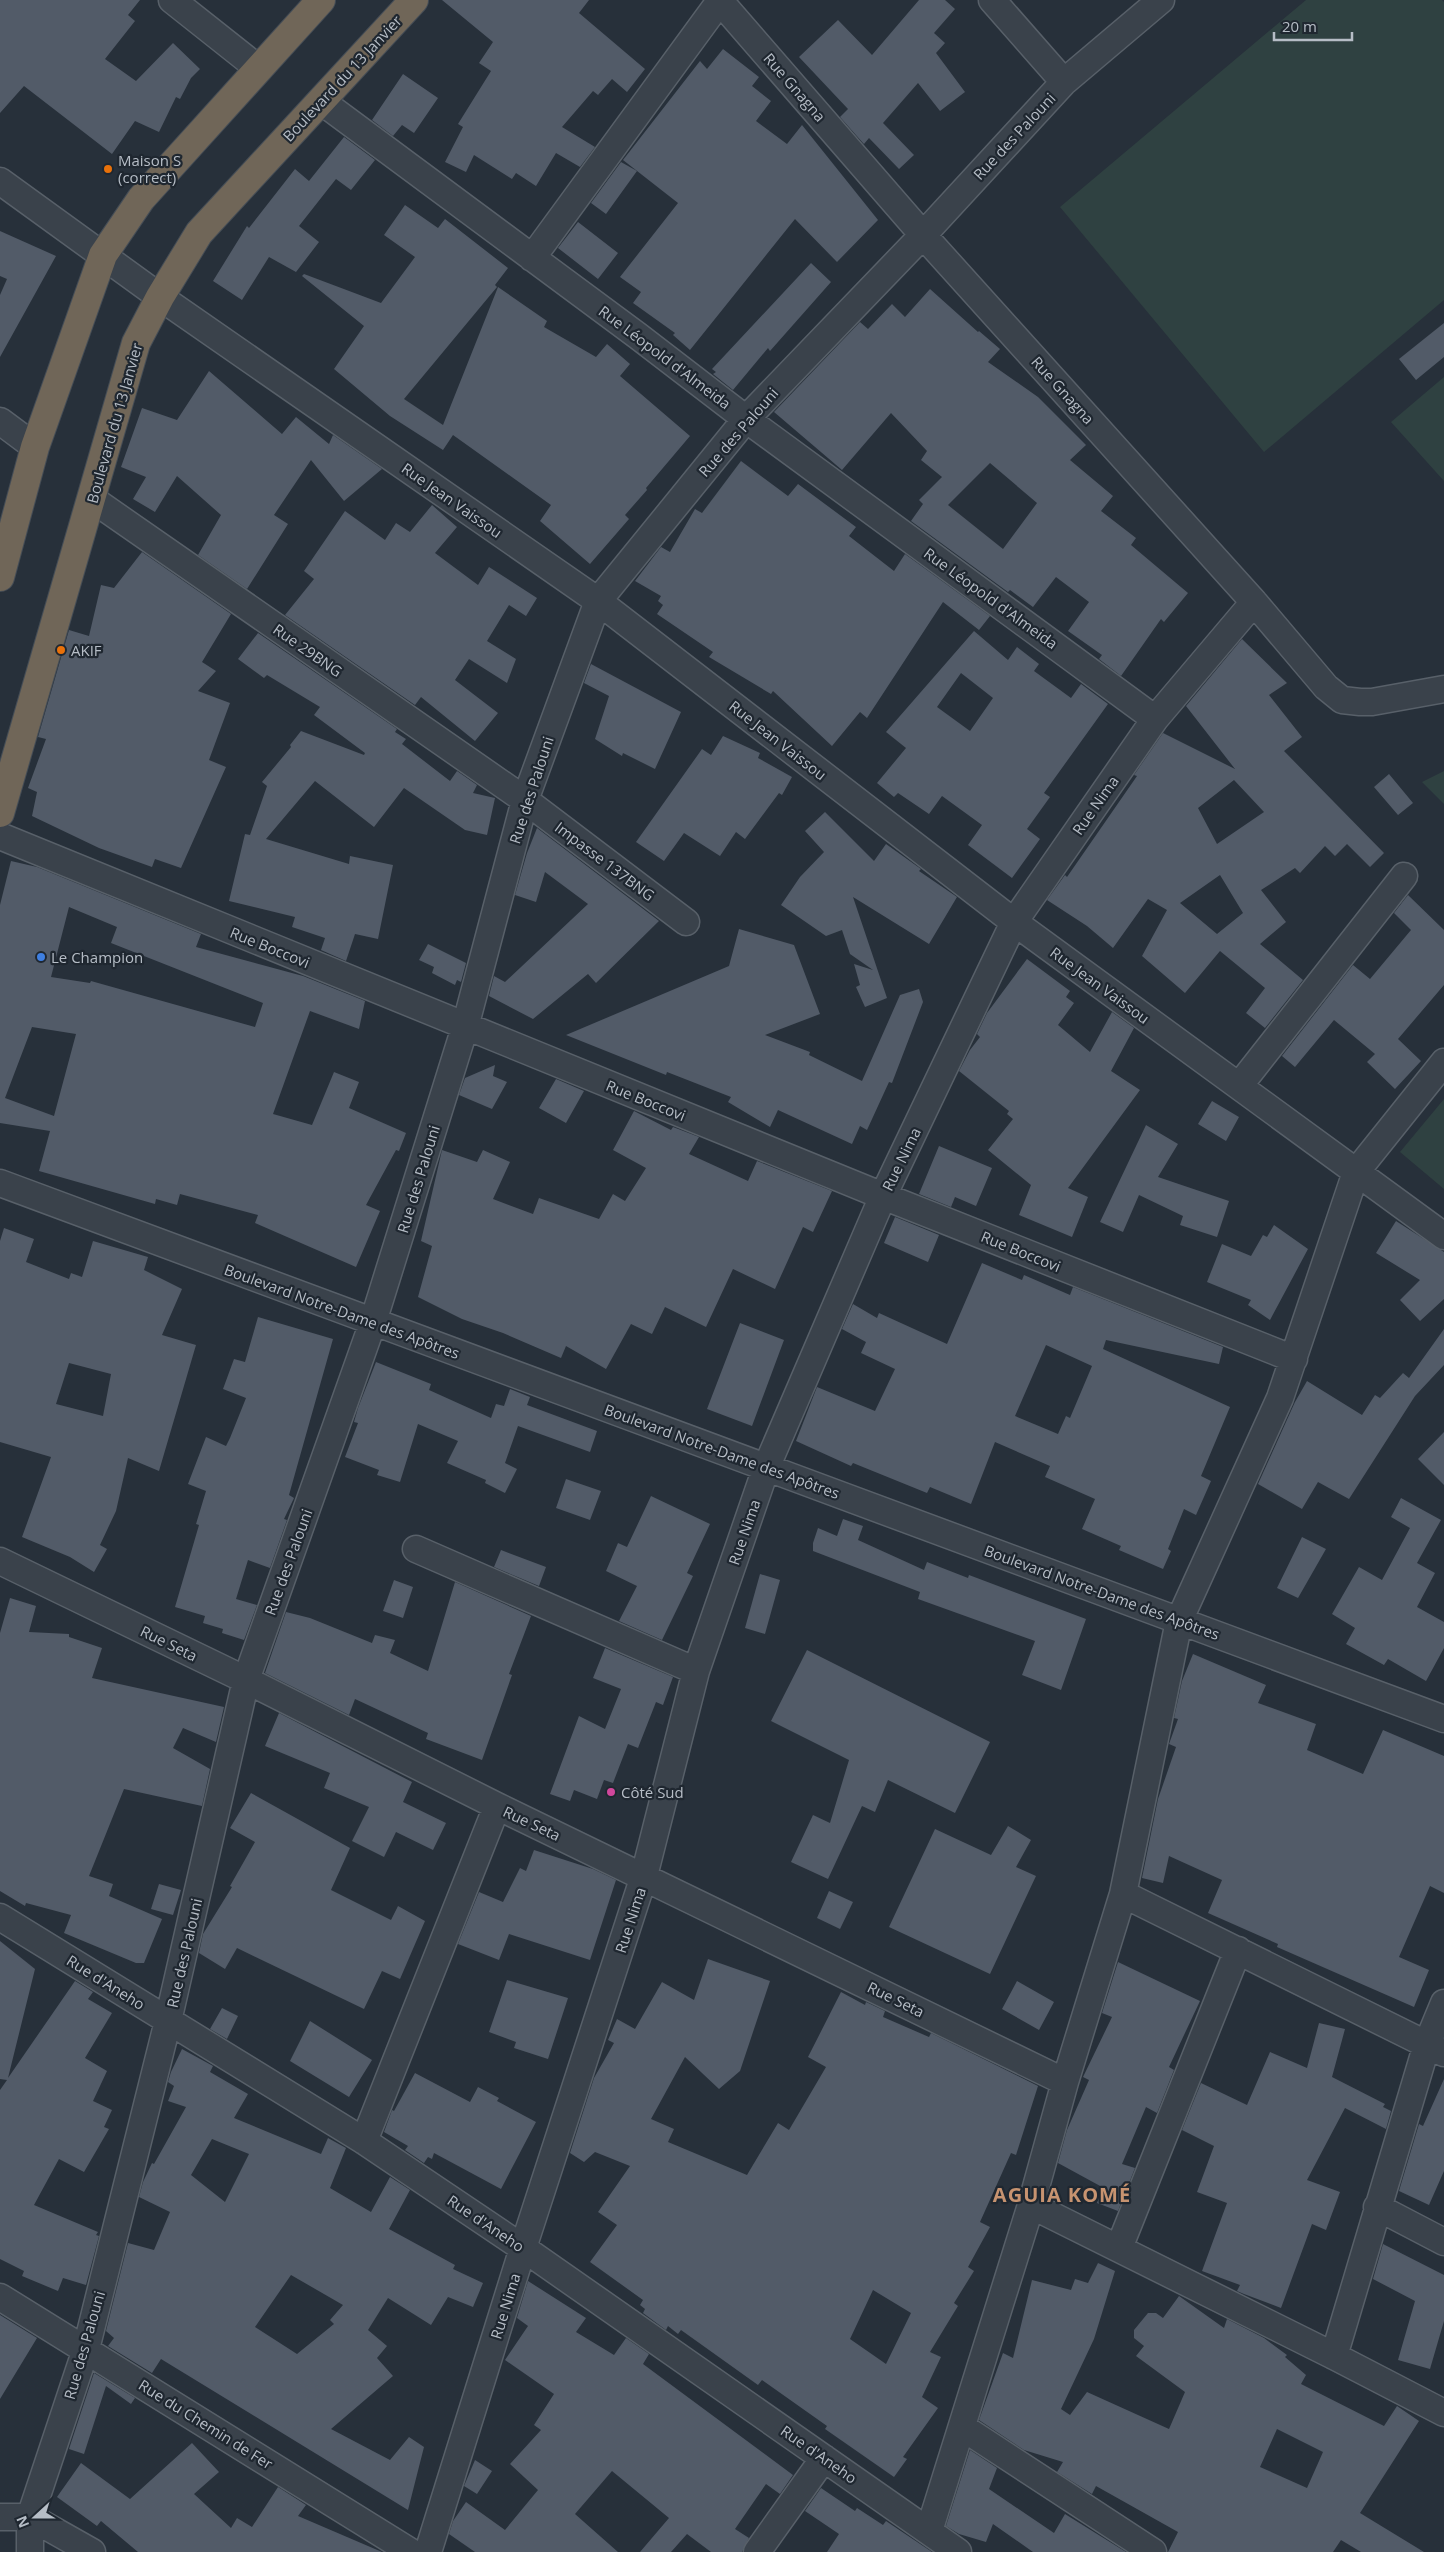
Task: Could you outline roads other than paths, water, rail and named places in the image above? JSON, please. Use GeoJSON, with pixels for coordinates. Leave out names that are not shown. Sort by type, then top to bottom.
{"type":"FeatureCollection","features":[{"type":"Feature","properties":{"kind":"highway"},"geometry":{"type":"LineString","coordinates":[[0,577],[35,447],[103,255],[141,200],[321,0]]}},
{"type":"Feature","properties":{"kind":"highway","name":"Boulevard du 13 Janvier"},"geometry":{"type":"LineString","coordinates":[[0,813],[136,343],[160,297],[199,234],[414,0]]}},
{"type":"Feature","properties":{"kind":"street"},"geometry":{"type":"LineString","coordinates":[[172,0],[259,68]]}},
{"type":"Feature","properties":{"kind":"street"},"geometry":{"type":"LineString","coordinates":[[532,258],[719,0]]}},
{"type":"Feature","properties":{"kind":"street","name":"Rue Gnagna"},"geometry":{"type":"LineString","coordinates":[[719,0],[924,235],[1254,602],[1326,687],[1342,700],[1372,702],[1444,689]]}},
{"type":"Feature","properties":{"kind":"street"},"geometry":{"type":"LineString","coordinates":[[992,0],[1064,82]]}},
{"type":"Feature","properties":{"kind":"street","name":"Rue des Palouni"},"geometry":{"type":"LineString","coordinates":[[30,2552],[30,2517],[86,2349],[168,2021],[246,1680],[373,1322],[465,1027],[525,800],[598,602],[746,419],[924,235],[1064,82],[1161,0]]}},
{"type":"Feature","properties":{"kind":"street","name":"Rue Léopold d'Almeida"},"geometry":{"type":"LineString","coordinates":[[321,101],[746,419],[1155,718]]}},
{"type":"Feature","properties":{"kind":"street","name":"Rue Jean Vaissou"},"geometry":{"type":"LineString","coordinates":[[0,181],[160,297],[598,602],[1014,922],[1444,1236]]}},
{"type":"Feature","properties":{"kind":"street"},"geometry":{"type":"LineString","coordinates":[[0,421],[35,447]]}},
{"type":"Feature","properties":{"kind":"street","name":"Rue 29BNG"},"geometry":{"type":"LineString","coordinates":[[92,499],[525,800]]}},
{"type":"Feature","properties":{"kind":"street","name":"Rue Nima"},"geometry":{"type":"LineString","coordinates":[[428,2552],[523,2248],[644,1876],[696,1671],[766,1468],[884,1196],[1014,922],[1155,718],[1254,602]]}},
{"type":"Feature","properties":{"kind":"street","name":"Impasse 137BNG"},"geometry":{"type":"LineString","coordinates":[[525,800],[686,922]]}},
{"type":"Feature","properties":{"kind":"street","name":"Rue Boccovi"},"geometry":{"type":"LineString","coordinates":[[0,836],[465,1027],[1294,1359]]}},
{"type":"Feature","properties":{"kind":"street"},"geometry":{"type":"LineString","coordinates":[[1239,1086],[1404,876]]}},
{"type":"Feature","properties":{"kind":"street"},"geometry":{"type":"LineString","coordinates":[[929,2531],[1031,2205],[1065,2082],[1123,1894],[1179,1621],[1280,1398],[1356,1172],[1444,1062]]}},
{"type":"Feature","properties":{"kind":"street","name":"Boulevard Notre-Dame des Apôtres"},"geometry":{"type":"LineString","coordinates":[[0,1183],[1444,1719]]}},
{"type":"Feature","properties":{"kind":"street"},"geometry":{"type":"LineString","coordinates":[[416,1550],[696,1671]]}},
{"type":"Feature","properties":{"kind":"street","name":"Rue Seta"},"geometry":{"type":"LineString","coordinates":[[0,1561],[246,1680],[497,1806],[1065,2082]]}},
{"type":"Feature","properties":{"kind":"street"},"geometry":{"type":"LineString","coordinates":[[364,2141],[497,1806]]}},
{"type":"Feature","properties":{"kind":"street"},"geometry":{"type":"LineString","coordinates":[[1123,1894],[1436,2049]]}},
{"type":"Feature","properties":{"kind":"street","name":"Rue d'Aneho"},"geometry":{"type":"LineString","coordinates":[[0,1917],[364,2141],[523,2248],[958,2552]]}},
{"type":"Feature","properties":{"kind":"street"},"geometry":{"type":"LineString","coordinates":[[1119,2248],[1238,1950]]}},
{"type":"Feature","properties":{"kind":"street"},"geometry":{"type":"LineString","coordinates":[[1334,2356],[1377,2207],[1436,2049],[1444,2003]]}},
{"type":"Feature","properties":{"kind":"street"},"geometry":{"type":"LineString","coordinates":[[1031,2205],[1444,2413]]}},
{"type":"Feature","properties":{"kind":"street"},"geometry":{"type":"LineString","coordinates":[[1377,2207],[1444,2242]]}},
{"type":"Feature","properties":{"kind":"street","name":"Rue du Chemin de Fer"},"geometry":{"type":"LineString","coordinates":[[0,2297],[411,2552]]}},
{"type":"Feature","properties":{"kind":"street"},"geometry":{"type":"LineString","coordinates":[[962,2427],[1153,2552]]}},
{"type":"Feature","properties":{"kind":"street"},"geometry":{"type":"LineString","coordinates":[[757,2552],[824,2458]]}},
{"type":"Feature","properties":{"kind":"street"},"geometry":{"type":"LineString","coordinates":[[0,2517],[30,2517],[92,2552]]}},
{"type":"Feature","properties":{"kind":"place","name":"Maison S (correct)"},"geometry":{"type":"Point","coordinates":[108,169]}},
{"type":"Feature","properties":{"kind":"place","name":"AKIF"},"geometry":{"type":"Point","coordinates":[61,650]}},
{"type":"Feature","properties":{"kind":"place","name":"Le Champion"},"geometry":{"type":"Point","coordinates":[41,957]}},
{"type":"Feature","properties":{"kind":"place","name":"Côté Sud"},"geometry":{"type":"Point","coordinates":[611,1792]}},
{"type":"Feature","properties":{"kind":"district","name":"AGUIA KOMÉ"},"geometry":{"type":"Point","coordinates":[1062,2194]}}]}
